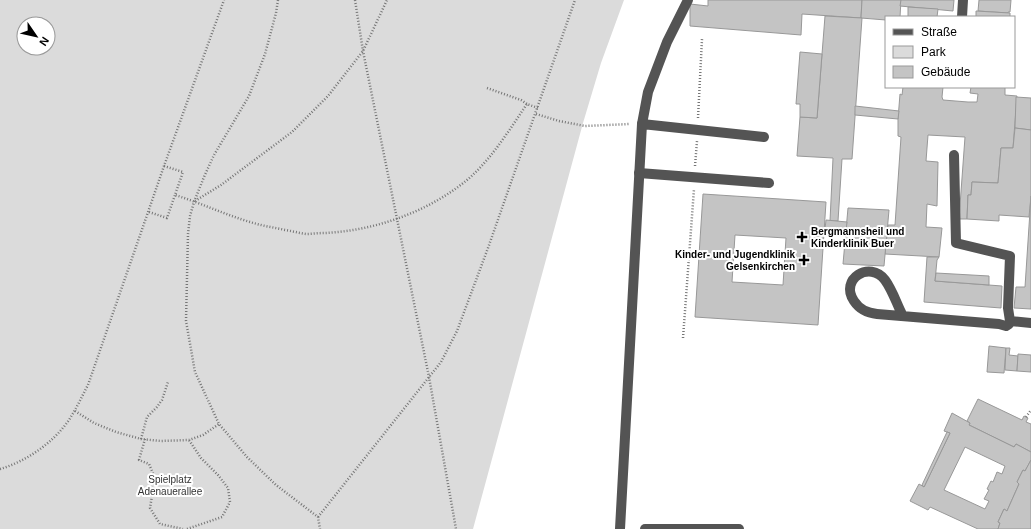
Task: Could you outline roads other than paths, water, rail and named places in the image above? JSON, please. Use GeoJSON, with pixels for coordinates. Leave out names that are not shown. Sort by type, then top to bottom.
{"type":"FeatureCollection","features":[{"type":"Feature","properties":{"kind":"street"},"geometry":{"type":"LineString","coordinates":[[620,529],[642,124],[648,92],[668,42],[688,0]]}},
{"type":"Feature","properties":{"kind":"street"},"geometry":{"type":"LineString","coordinates":[[962,16],[963,0]]}},
{"type":"Feature","properties":{"kind":"street"},"geometry":{"type":"LineString","coordinates":[[642,124],[764,137]]}},
{"type":"Feature","properties":{"kind":"street"},"geometry":{"type":"LineString","coordinates":[[903,316],[890,288],[885,280],[877,273],[864,271],[853,280],[850,287],[851,296],[863,311],[877,314],[999,324],[1006,326],[1010,321],[1008,308],[1010,256],[956,243],[954,155]]}},
{"type":"Feature","properties":{"kind":"street"},"geometry":{"type":"LineString","coordinates":[[640,173],[769,183]]}},
{"type":"Feature","properties":{"kind":"street"},"geometry":{"type":"LineString","coordinates":[[1010,321],[1031,323]]}},
{"type":"Feature","properties":{"kind":"street"},"geometry":{"type":"LineString","coordinates":[[645,529],[739,529]]}},
{"type":"Feature","properties":{"kind":"place","name":"Bergmannsheil und Kinderklinik Buer"},"geometry":{"type":"Point","coordinates":[802,237]}},
{"type":"Feature","properties":{"kind":"place","name":"Kinder- und Jugendklinik Gelsenkirchen"},"geometry":{"type":"Point","coordinates":[804,260]}},
{"type":"Feature","properties":{"kind":"park label","name":"Spielplatz Adenauerallee"},"geometry":{"type":"Point","coordinates":[170,484]}}]}
